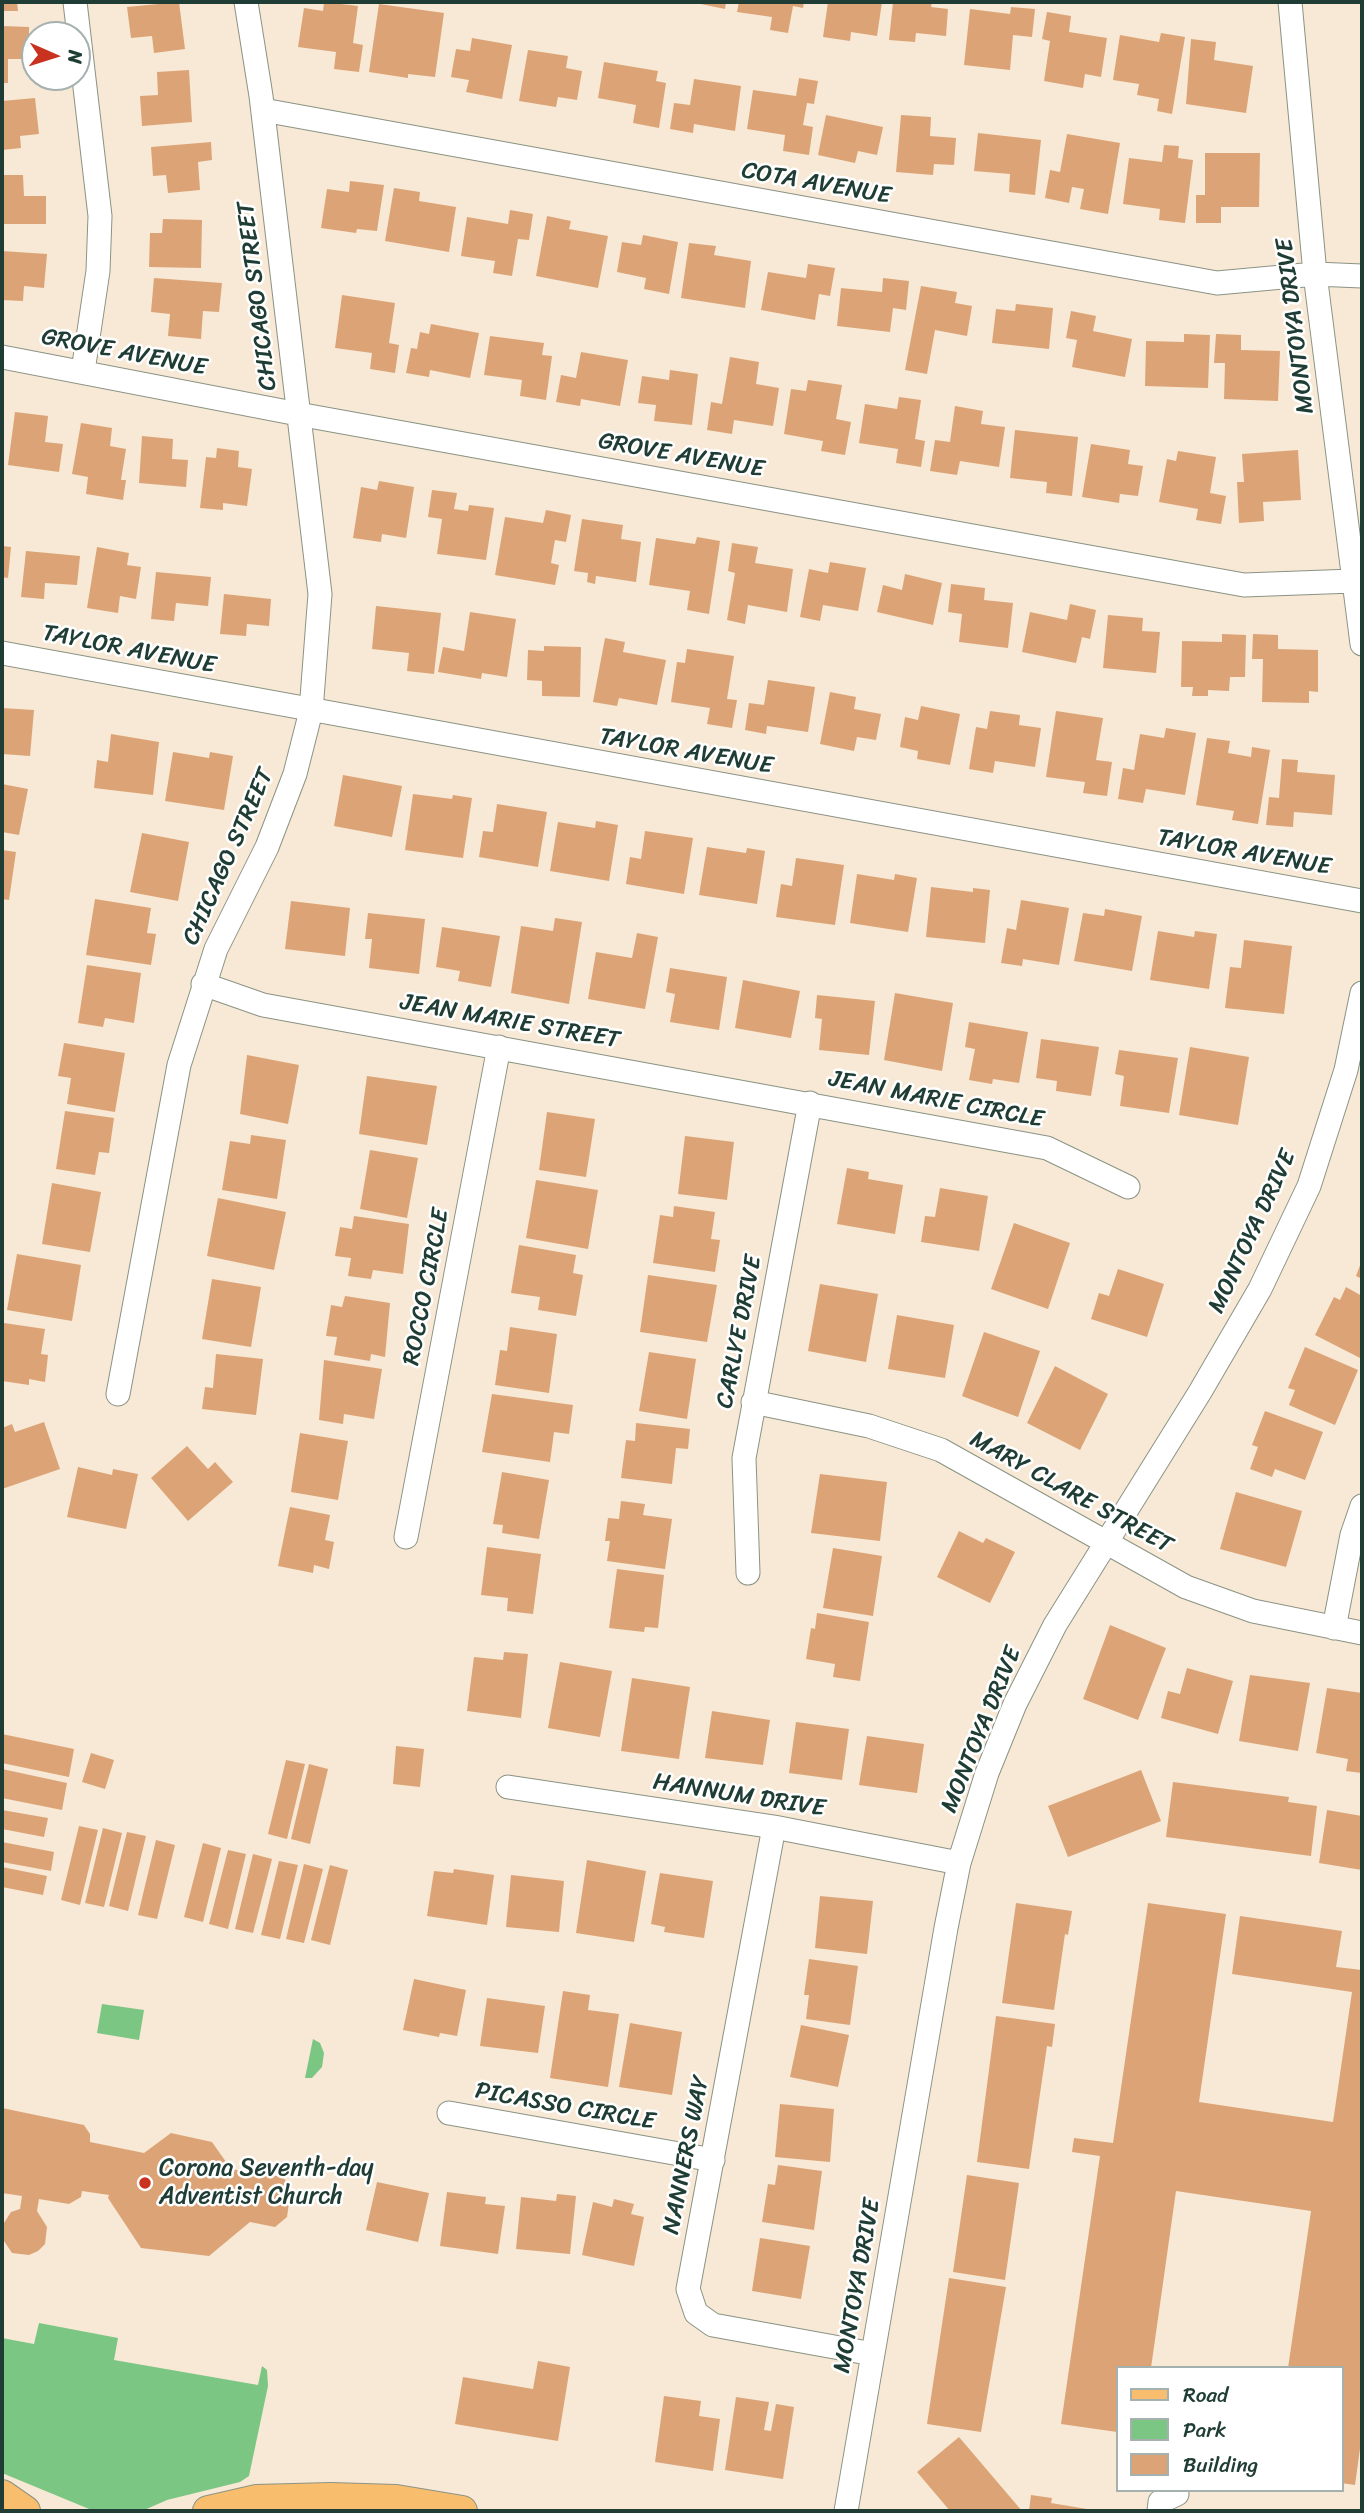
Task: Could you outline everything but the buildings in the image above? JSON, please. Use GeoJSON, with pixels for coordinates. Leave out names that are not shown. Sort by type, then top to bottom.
{"type":"FeatureCollection","features":[{"type":"Feature","properties":{"kind":"main road"},"geometry":{"type":"LineString","coordinates":[[2,2495],[25,2511]]}},
{"type":"Feature","properties":{"kind":"main road"},"geometry":{"type":"LineString","coordinates":[[208,2511],[256,2500],[331,2498],[396,2500],[462,2511]]}},
{"type":"Feature","properties":{"kind":"street"},"geometry":{"type":"LineString","coordinates":[[75,2],[100,216],[98,271],[82,371]]}},
{"type":"Feature","properties":{"kind":"street","name":"CHICAGO STREET"},"geometry":{"type":"LineString","coordinates":[[118,1394],[179,1065],[216,949],[267,847],[304,744],[311,711],[320,594],[263,110],[246,2]]}},
{"type":"Feature","properties":{"kind":"street","name":"MONTOYA DRIVE"},"geometry":{"type":"LineString","coordinates":[[1287,2],[1315,274],[1362,644]]}},
{"type":"Feature","properties":{"kind":"street","name":"COTA AVENUE"},"geometry":{"type":"LineString","coordinates":[[263,110],[1217,283],[1315,274],[1362,276]]}},
{"type":"Feature","properties":{"kind":"street","name":"GROVE AVENUE"},"geometry":{"type":"LineString","coordinates":[[2,357],[298,414],[1244,585],[1353,581]]}},
{"type":"Feature","properties":{"kind":"street","name":"TAYLOR AVENUE"},"geometry":{"type":"LineString","coordinates":[[2,653],[1362,901]]}},
{"type":"Feature","properties":{"kind":"street","name":"JEAN MARIE STREET"},"geometry":{"type":"LineString","coordinates":[[203,984],[263,1005],[810,1103]]}},
{"type":"Feature","properties":{"kind":"street","name":"MONTOYA DRIVE"},"geometry":{"type":"LineString","coordinates":[[846,2511],[959,1863],[988,1773],[1015,1704],[1055,1625],[1200,1392],[1260,1289],[1309,1186],[1346,1070],[1362,993]]}},
{"type":"Feature","properties":{"kind":"street","name":"ROCCO CIRCLE"},"geometry":{"type":"LineString","coordinates":[[406,1537],[499,1047]]}},
{"type":"Feature","properties":{"kind":"street","name":"JEAN MARIE CIRCLE"},"geometry":{"type":"LineString","coordinates":[[810,1103],[1047,1148],[1128,1187]]}},
{"type":"Feature","properties":{"kind":"street","name":"CARLYE DRIVE"},"geometry":{"type":"LineString","coordinates":[[748,1573],[744,1458],[810,1103]]}},
{"type":"Feature","properties":{"kind":"street","name":"MARY CLARE STREET"},"geometry":{"type":"LineString","coordinates":[[753,1402],[869,1426],[942,1450],[1186,1587],[1254,1611],[1362,1633]]}},
{"type":"Feature","properties":{"kind":"street"},"geometry":{"type":"LineString","coordinates":[[1334,1628],[1352,1535],[1362,1506]]}},
{"type":"Feature","properties":{"kind":"street","name":"HANNUM DRIVE"},"geometry":{"type":"LineString","coordinates":[[508,1787],[774,1826],[959,1863]]}},
{"type":"Feature","properties":{"kind":"street","name":"NANNERS WAY"},"geometry":{"type":"LineString","coordinates":[[774,1826],[688,2289],[696,2313],[713,2325],[873,2354]]}},
{"type":"Feature","properties":{"kind":"street","name":"PICASSO CIRCLE"},"geometry":{"type":"LineString","coordinates":[[449,2113],[713,2160]]}},
{"type":"Feature","properties":{"kind":"street"},"geometry":{"type":"LineString","coordinates":[[1159,2511],[1160,2502],[1177,2494]]}},
{"type":"Feature","properties":{"kind":"green space"},"geometry":{"type":"Polygon","coordinates":[[[102,2004],[144,2010],[139,2040],[97,2033],[102,2004]]]}},
{"type":"Feature","properties":{"kind":"green space"},"geometry":{"type":"Polygon","coordinates":[[[313,2039],[320,2043],[324,2053],[322,2067],[312,2078],[305,2078],[313,2039]]]}},
{"type":"Feature","properties":{"kind":"green space"},"geometry":{"type":"Polygon","coordinates":[[[39,2323],[118,2338],[114,2360],[258,2385],[262,2366],[267,2370],[268,2386],[249,2476],[240,2482],[167,2500],[142,2511],[94,2511],[2,2473],[2,2338],[34,2344],[39,2323]]]}},
{"type":"Feature","properties":{"kind":"place","name":"Corona Seventh-day Adventist Church"},"geometry":{"type":"Point","coordinates":[145,2183]}}]}
